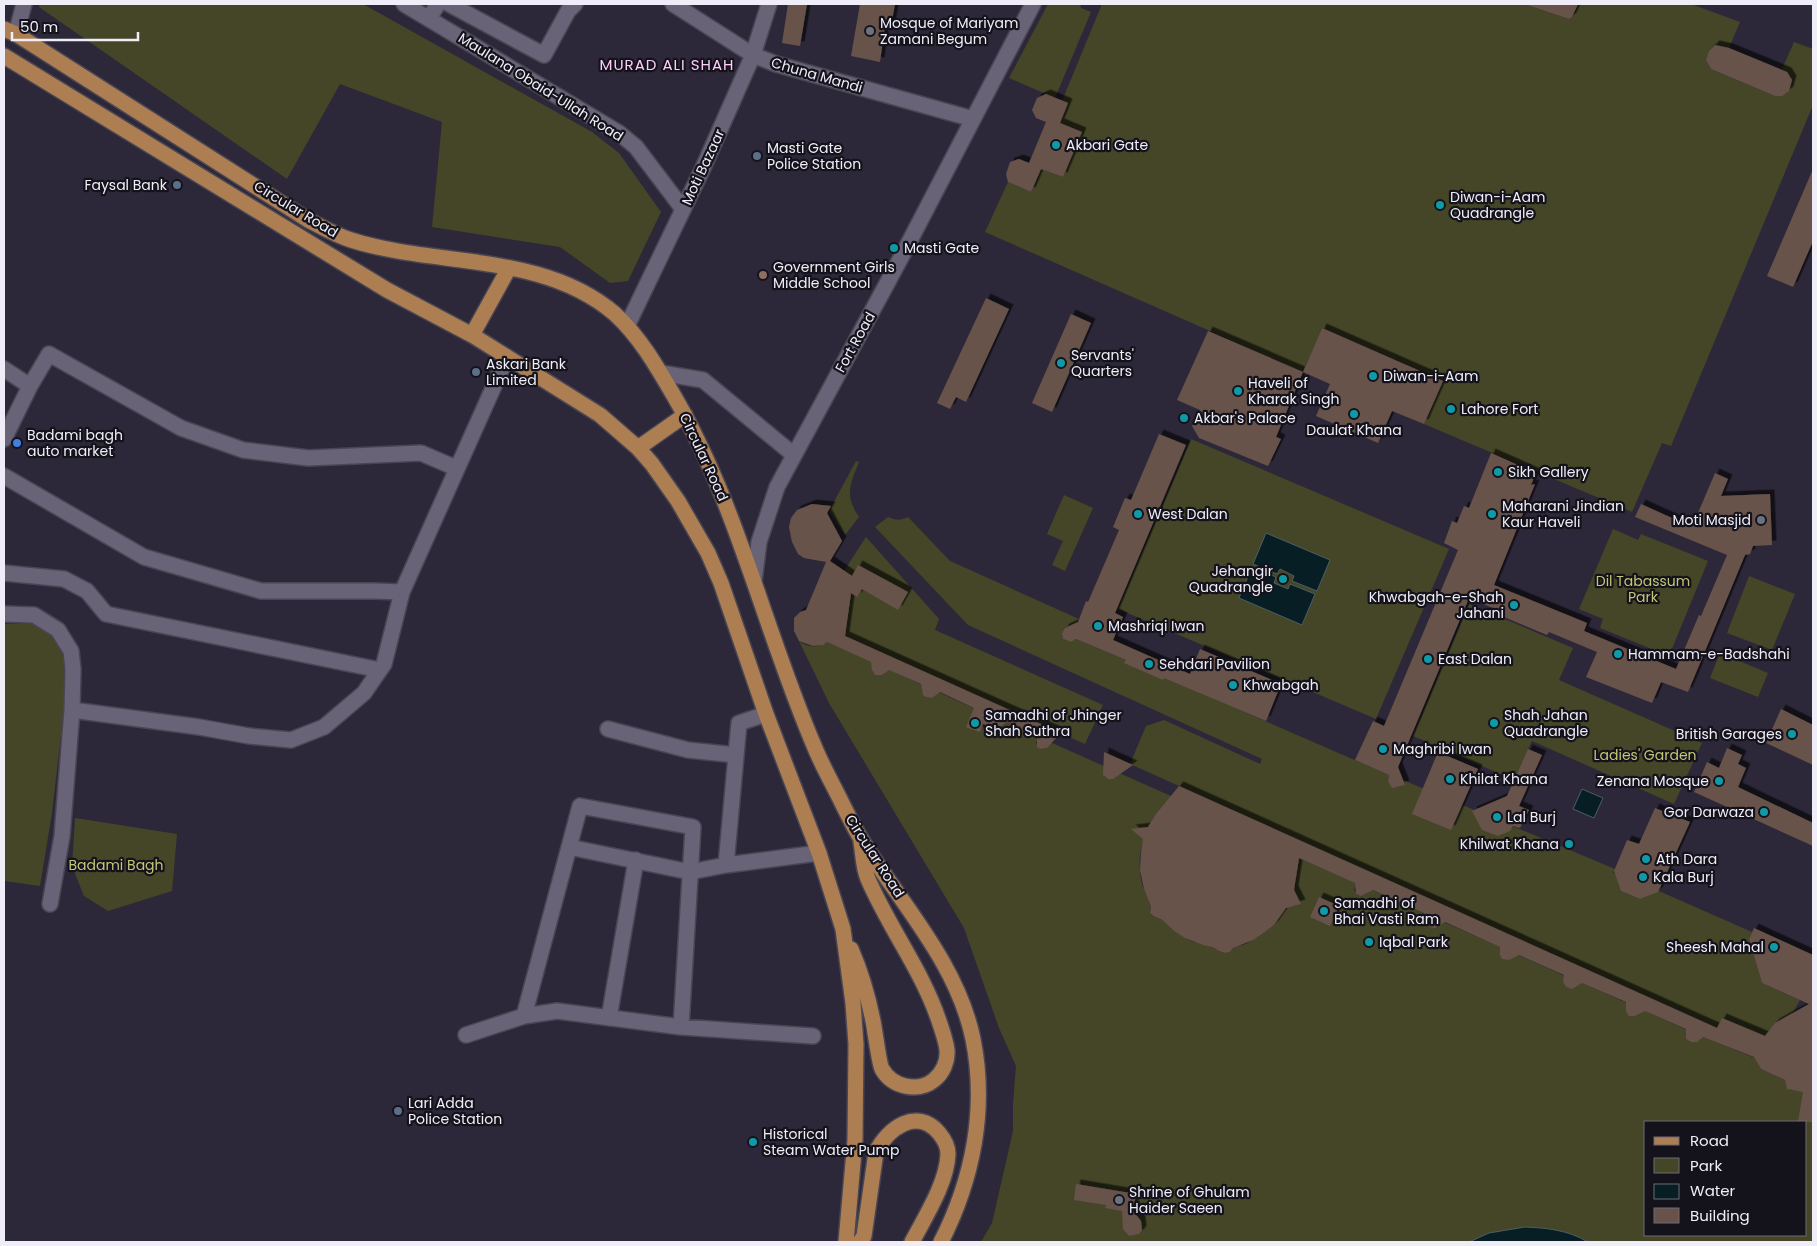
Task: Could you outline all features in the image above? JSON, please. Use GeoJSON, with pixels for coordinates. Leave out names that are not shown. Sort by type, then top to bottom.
{"type":"FeatureCollection","features":[{"type":"Feature","properties":{"kind":"main road","name":"Circular Road"},"geometry":{"type":"LineString","coordinates":[[10,31],[308,220],[333,233],[351,240],[384,248],[509,268],[539,275],[578,290],[601,303],[627,326],[651,356],[702,447],[722,494],[788,680],[816,751],[860,838],[905,902],[945,966],[964,1008],[972,1037],[978,1076],[979,1112],[976,1136],[965,1185],[942,1242]]}},
{"type":"Feature","properties":{"kind":"main road","name":"Circular Road"},"geometry":{"type":"LineString","coordinates":[[4,56],[388,290],[472,335],[600,415],[638,448],[652,464],[678,501],[708,553],[721,583],[766,714],[819,853],[843,929],[853,1003],[856,1044],[855,1140],[846,1242]]}},
{"type":"Feature","properties":{"kind":"main road"},"geometry":{"type":"LineString","coordinates":[[472,335],[509,268]]}},
{"type":"Feature","properties":{"kind":"main road"},"geometry":{"type":"LineString","coordinates":[[638,448],[685,415]]}},
{"type":"Feature","properties":{"kind":"main road"},"geometry":{"type":"LineString","coordinates":[[843,929],[864,979],[873,1018],[881,1068],[900,1085],[925,1086],[934,1081],[945,1066],[947,1051],[944,1036],[920,976],[866,877],[860,838]]}},
{"type":"Feature","properties":{"kind":"main road"},"geometry":{"type":"LineString","coordinates":[[860,1242],[864,1236],[876,1152],[882,1140],[893,1130],[904,1123],[914,1121],[926,1123],[936,1128],[944,1138],[948,1151],[947,1166],[942,1180],[912,1242]]}},
{"type":"Feature","properties":{"kind":"street"},"geometry":{"type":"LineString","coordinates":[[10,31],[24,4]]}},
{"type":"Feature","properties":{"kind":"street","name":"Maulana Obaid-Ullah Road"},"geometry":{"type":"LineString","coordinates":[[404,4],[619,133],[636,148],[683,209]]}},
{"type":"Feature","properties":{"kind":"street"},"geometry":{"type":"LineString","coordinates":[[449,4],[544,56],[568,11],[575,4]]}},
{"type":"Feature","properties":{"kind":"street","name":"Chuna Mandi"},"geometry":{"type":"LineString","coordinates":[[673,4],[753,55],[776,64],[973,119]]}},
{"type":"Feature","properties":{"kind":"street","name":"Moti Bazaar"},"geometry":{"type":"LineString","coordinates":[[627,326],[753,55],[769,4]]}},
{"type":"Feature","properties":{"kind":"street","name":"Fort Road"},"geometry":{"type":"LineString","coordinates":[[754,581],[760,542],[778,487],[904,252],[1032,4]]}},
{"type":"Feature","properties":{"kind":"street"},"geometry":{"type":"LineString","coordinates":[[4,439],[30,386],[49,354],[181,428],[243,450],[308,458],[421,453],[456,468]]}},
{"type":"Feature","properties":{"kind":"street"},"geometry":{"type":"LineString","coordinates":[[72,710],[199,726],[249,736],[291,740],[324,727],[364,693],[384,664],[402,592],[507,357]]}},
{"type":"Feature","properties":{"kind":"street"},"geometry":{"type":"LineString","coordinates":[[4,369],[30,386]]}},
{"type":"Feature","properties":{"kind":"street"},"geometry":{"type":"LineString","coordinates":[[661,373],[702,380],[794,455]]}},
{"type":"Feature","properties":{"kind":"street"},"geometry":{"type":"LineString","coordinates":[[4,476],[144,557],[252,589],[261,591],[374,590],[402,592]]}},
{"type":"Feature","properties":{"kind":"street"},"geometry":{"type":"LineString","coordinates":[[4,573],[64,579],[87,591],[106,614],[380,670]]}},
{"type":"Feature","properties":{"kind":"street"},"geometry":{"type":"LineString","coordinates":[[4,614],[34,615],[58,630],[71,651],[73,669],[72,710],[62,836],[50,904]]}},
{"type":"Feature","properties":{"kind":"street"},"geometry":{"type":"LineString","coordinates":[[726,865],[739,723],[766,714]]}},
{"type":"Feature","properties":{"kind":"street"},"geometry":{"type":"LineString","coordinates":[[608,729],[688,750],[736,755]]}},
{"type":"Feature","properties":{"kind":"street"},"geometry":{"type":"LineString","coordinates":[[524,1016],[580,806],[693,827],[681,1027]]}},
{"type":"Feature","properties":{"kind":"street"},"geometry":{"type":"LineString","coordinates":[[569,847],[690,872],[726,865],[819,853]]}},
{"type":"Feature","properties":{"kind":"street"},"geometry":{"type":"LineString","coordinates":[[610,1018],[636,860]]}},
{"type":"Feature","properties":{"kind":"street"},"geometry":{"type":"LineString","coordinates":[[466,1034],[524,1016],[557,1011],[681,1027],[813,1036]]}},
{"type":"Feature","properties":{"kind":"green space"},"geometry":{"type":"Polygon","coordinates":[[[40,4],[363,4],[592,132],[619,153],[661,212],[628,281],[610,283],[560,247],[432,227],[442,122],[340,84],[287,179],[39,7],[40,4]]]}},
{"type":"Feature","properties":{"kind":"green space"},"geometry":{"type":"Polygon","coordinates":[[[1048,4],[1080,4],[1081,8],[1091,12],[1055,98],[1009,78],[1048,4]]]}},
{"type":"Feature","properties":{"kind":"green space"},"geometry":{"type":"Polygon","coordinates":[[[1102,4],[1523,4],[1569,19],[1575,13],[1575,4],[1691,4],[1740,22],[1729,48],[1715,45],[1709,51],[1706,60],[1711,69],[1775,96],[1786,93],[1791,87],[1790,77],[1782,69],[1794,42],[1813,49],[1813,105],[1671,446],[1662,443],[1632,512],[1424,424],[1443,380],[1322,328],[1303,372],[985,232],[1008,182],[1031,192],[1041,169],[1063,177],[1082,132],[1060,123],[1068,103],[1062,101],[1102,4]]]}},
{"type":"Feature","properties":{"kind":"green space"},"geometry":{"type":"Polygon","coordinates":[[[1191,439],[1449,549],[1376,719],[1118,609],[1191,439]]]}},
{"type":"Feature","properties":{"kind":"green space"},"geometry":{"type":"Polygon","coordinates":[[[856,461],[859,462],[851,484],[850,496],[859,517],[845,535],[829,511],[856,461]]]}},
{"type":"Feature","properties":{"kind":"green space"},"geometry":{"type":"Polygon","coordinates":[[[1064,495],[1093,508],[1065,571],[1052,565],[1063,541],[1047,534],[1064,495]]]}},
{"type":"Feature","properties":{"kind":"green space"},"geometry":{"type":"Polygon","coordinates":[[[888,517],[898,520],[908,517],[950,561],[1079,619],[1075,627],[1071,625],[1065,628],[1062,633],[1063,639],[1071,642],[1076,639],[1126,660],[1125,663],[1164,677],[1389,775],[1388,781],[1392,787],[1400,786],[1403,780],[1615,869],[1613,873],[1618,875],[1621,891],[1640,899],[1659,891],[1752,932],[1749,939],[1762,983],[1800,1000],[1792,1014],[1775,1023],[1766,1037],[1723,1018],[1717,1028],[1130,764],[1146,726],[1164,720],[1260,764],[1262,759],[968,625],[875,527],[888,517]]]}},
{"type":"Feature","properties":{"kind":"green space","name":"Dil Tabassum Park"},"geometry":{"type":"Polygon","coordinates":[[[1613,529],[1638,540],[1641,534],[1708,561],[1669,656],[1600,628],[1603,619],[1579,609],[1613,529]]]}},
{"type":"Feature","properties":{"kind":"green space"},"geometry":{"type":"Polygon","coordinates":[[[866,537],[939,619],[935,630],[1103,705],[1085,744],[833,631],[844,571],[866,537]]]}},
{"type":"Feature","properties":{"kind":"green space"},"geometry":{"type":"Polygon","coordinates":[[[1749,576],[1795,594],[1772,650],[1727,633],[1749,576]]]}},
{"type":"Feature","properties":{"kind":"green space","name":"Ladies' Garden"},"geometry":{"type":"Polygon","coordinates":[[[1469,604],[1573,648],[1559,680],[1702,743],[1674,804],[1532,741],[1514,780],[1413,736],[1469,604]]]}},
{"type":"Feature","properties":{"kind":"green space","name":"Badami Bagh"},"geometry":{"type":"Polygon","coordinates":[[[34,623],[58,641],[68,674],[52,813],[40,886],[4,881],[4,624],[34,623]]]}},
{"type":"Feature","properties":{"kind":"green space","name":"Iqbal Park"},"geometry":{"type":"Polygon","coordinates":[[[799,641],[813,646],[827,642],[874,663],[872,670],[875,675],[882,675],[886,668],[924,686],[922,690],[926,697],[932,698],[936,691],[991,716],[990,725],[993,727],[997,728],[1000,726],[1003,720],[1039,737],[1036,743],[1041,749],[1047,748],[1050,742],[1106,767],[1104,776],[1108,779],[1113,779],[1117,772],[1173,797],[1156,816],[1145,836],[1140,859],[1140,871],[1142,884],[1151,905],[1150,913],[1152,916],[1160,918],[1174,931],[1191,941],[1215,947],[1225,953],[1230,952],[1234,947],[1246,944],[1274,925],[1288,906],[1295,906],[1298,903],[1293,893],[1296,883],[1297,857],[1356,883],[1354,890],[1357,894],[1365,894],[1368,888],[1429,915],[1427,921],[1430,927],[1437,927],[1441,921],[1503,948],[1502,958],[1509,960],[1514,953],[1565,976],[1563,982],[1566,987],[1573,988],[1578,981],[1629,1004],[1630,1016],[1638,1015],[1641,1009],[1687,1030],[1686,1039],[1691,1042],[1697,1042],[1701,1036],[1755,1058],[1761,1069],[1787,1081],[1787,1087],[1790,1090],[1813,1091],[1813,1242],[981,1242],[992,1223],[1013,1131],[1016,1066],[999,1028],[964,928],[829,703],[799,641]]]}},
{"type":"Feature","properties":{"kind":"green space"},"geometry":{"type":"Polygon","coordinates":[[[1720,653],[1768,673],[1758,697],[1710,678],[1720,653]]]}},
{"type":"Feature","properties":{"kind":"green space","name":"Badami Bagh"},"geometry":{"type":"Polygon","coordinates":[[[75,818],[177,834],[172,891],[108,911],[84,896],[72,866],[75,818]]]}},
{"type":"Feature","properties":{"kind":"water"},"geometry":{"type":"Polygon","coordinates":[[[1266,533],[1330,560],[1317,591],[1292,581],[1294,576],[1280,569],[1277,574],[1253,564],[1266,533]]]}},
{"type":"Feature","properties":{"kind":"water"},"geometry":{"type":"Polygon","coordinates":[[[1252,567],[1276,577],[1274,583],[1288,589],[1290,584],[1315,594],[1302,625],[1239,598],[1252,567]]]}},
{"type":"Feature","properties":{"kind":"water"},"geometry":{"type":"Polygon","coordinates":[[[1582,789],[1603,798],[1594,818],[1573,809],[1582,789]]]}},
{"type":"Feature","properties":{"kind":"water"},"geometry":{"type":"Polygon","coordinates":[[[1525,1227],[1557,1230],[1588,1242],[1469,1242],[1489,1233],[1525,1227]]]}},
{"type":"Feature","properties":{"kind":"building"},"geometry":{"type":"Polygon","coordinates":[[[788,4],[807,4],[800,46],[782,43],[788,4]]]}},
{"type":"Feature","properties":{"kind":"building"},"geometry":{"type":"Polygon","coordinates":[[[860,4],[895,4],[891,26],[885,26],[880,62],[851,56],[860,4]]]}},
{"type":"Feature","properties":{"kind":"building"},"geometry":{"type":"Polygon","coordinates":[[[1528,4],[1578,4],[1572,17],[1569,19],[1528,4]]]}},
{"type":"Feature","properties":{"kind":"building"},"geometry":{"type":"Polygon","coordinates":[[[1715,45],[1729,48],[1787,72],[1792,80],[1789,91],[1782,96],[1775,96],[1711,69],[1706,60],[1709,51],[1715,45]]]}},
{"type":"Feature","properties":{"kind":"building","name":"Akbari Gate"},"geometry":{"type":"Polygon","coordinates":[[[1046,94],[1068,103],[1060,123],[1082,132],[1063,177],[1041,169],[1031,192],[1008,182],[1006,174],[1010,162],[1019,159],[1029,163],[1046,122],[1036,118],[1032,110],[1037,98],[1046,94]]]}},
{"type":"Feature","properties":{"kind":"building"},"geometry":{"type":"Polygon","coordinates":[[[1813,169],[1813,241],[1793,287],[1767,276],[1813,169]]]}},
{"type":"Feature","properties":{"kind":"building"},"geometry":{"type":"Polygon","coordinates":[[[986,298],[1009,309],[966,402],[956,397],[950,409],[937,403],[986,298]]]}},
{"type":"Feature","properties":{"kind":"building","name":"Servants' Quarters"},"geometry":{"type":"Polygon","coordinates":[[[1071,314],[1091,323],[1052,412],[1032,403],[1071,314]]]}},
{"type":"Feature","properties":{"kind":"building","name":"Diwan-i-Aam"},"geometry":{"type":"Polygon","coordinates":[[[1322,328],[1443,381],[1424,424],[1392,411],[1378,443],[1316,416],[1330,384],[1303,372],[1322,328]]]}},
{"type":"Feature","properties":{"kind":"building","name":"Haveli of Kharak Singh"},"geometry":{"type":"Polygon","coordinates":[[[1208,331],[1303,372],[1276,437],[1281,439],[1268,466],[1199,438],[1192,426],[1200,410],[1177,400],[1208,331]]]}},
{"type":"Feature","properties":{"kind":"building"},"geometry":{"type":"Polygon","coordinates":[[[1159,434],[1186,445],[1115,613],[1123,617],[1113,640],[1190,674],[1200,649],[1281,684],[1266,721],[1164,678],[1163,680],[1124,663],[1126,660],[1076,639],[1071,642],[1063,639],[1062,633],[1065,628],[1078,622],[1086,601],[1088,602],[1119,530],[1113,527],[1125,498],[1131,500],[1159,434]]]}},
{"type":"Feature","properties":{"kind":"building"},"geometry":{"type":"Polygon","coordinates":[[[1491,453],[1536,473],[1531,485],[1535,484],[1494,585],[1587,623],[1584,631],[1676,669],[1727,555],[1635,517],[1641,504],[1692,527],[1715,473],[1728,479],[1721,496],[1770,494],[1772,545],[1753,546],[1750,554],[1745,555],[1688,692],[1661,682],[1652,703],[1586,677],[1597,652],[1549,632],[1547,635],[1499,615],[1500,611],[1469,598],[1398,767],[1405,785],[1392,788],[1388,781],[1389,775],[1355,760],[1373,721],[1384,726],[1458,550],[1444,543],[1452,521],[1457,523],[1464,506],[1469,508],[1491,453]]]}},
{"type":"Feature","properties":{"kind":"building"},"geometry":{"type":"Polygon","coordinates":[[[812,504],[831,506],[827,513],[842,541],[830,561],[852,576],[858,565],[908,592],[898,610],[862,589],[857,597],[851,593],[845,636],[1061,733],[1047,748],[1041,749],[1037,747],[1037,736],[1007,722],[998,728],[983,724],[980,732],[966,727],[974,708],[940,692],[932,698],[926,697],[923,695],[921,684],[889,670],[882,675],[875,675],[871,662],[827,642],[823,645],[813,646],[799,641],[794,631],[794,618],[800,612],[806,610],[826,562],[804,558],[798,554],[792,542],[789,527],[791,518],[797,510],[812,504]]]}},
{"type":"Feature","properties":{"kind":"building","name":"British Garages"},"geometry":{"type":"Polygon","coordinates":[[[1781,709],[1813,725],[1813,765],[1766,743],[1781,709]]]}},
{"type":"Feature","properties":{"kind":"building"},"geometry":{"type":"Polygon","coordinates":[[[1727,748],[1742,755],[1738,764],[1746,768],[1738,787],[1813,823],[1813,846],[1694,792],[1707,762],[1719,768],[1727,748]]]}},
{"type":"Feature","properties":{"kind":"building"},"geometry":{"type":"Polygon","coordinates":[[[1528,749],[1542,755],[1519,806],[1529,810],[1520,828],[1513,826],[1510,831],[1498,836],[1482,830],[1472,811],[1507,796],[1528,749]]]}},
{"type":"Feature","properties":{"kind":"building"},"geometry":{"type":"Polygon","coordinates":[[[1104,752],[1133,765],[1113,779],[1108,779],[1103,775],[1104,752]]]}},
{"type":"Feature","properties":{"kind":"building"},"geometry":{"type":"Polygon","coordinates":[[[1438,752],[1478,769],[1451,830],[1412,814],[1438,752]]]}},
{"type":"Feature","properties":{"kind":"building"},"geometry":{"type":"Polygon","coordinates":[[[1179,786],[1717,1028],[1722,1018],[1765,1036],[1775,1023],[1809,1004],[1762,983],[1749,939],[1754,928],[1813,955],[1813,1122],[1798,1121],[1803,1092],[1787,1089],[1785,1080],[1761,1069],[1754,1057],[1703,1037],[1697,1042],[1691,1042],[1686,1039],[1686,1029],[1645,1011],[1635,1016],[1629,1016],[1626,1011],[1626,1002],[1582,983],[1572,989],[1566,987],[1563,982],[1564,975],[1519,955],[1509,960],[1502,959],[1500,947],[1445,922],[1435,928],[1430,927],[1424,913],[1373,890],[1361,896],[1356,894],[1355,883],[1299,858],[1294,890],[1301,904],[1286,908],[1274,925],[1265,932],[1253,940],[1225,953],[1185,938],[1161,919],[1150,913],[1151,906],[1144,889],[1140,870],[1143,839],[1131,829],[1148,827],[1179,786]]]}},
{"type":"Feature","properties":{"kind":"building","name":"Ath Dara"},"geometry":{"type":"Polygon","coordinates":[[[1655,808],[1690,822],[1658,892],[1640,899],[1621,891],[1614,871],[1627,840],[1639,844],[1655,808]]]}},
{"type":"Feature","properties":{"kind":"building","name":"Samadhi of Bhai Vasti Ram"},"geometry":{"type":"Polygon","coordinates":[[[1319,897],[1339,906],[1330,926],[1310,917],[1319,897]]]}},
{"type":"Feature","properties":{"kind":"building"},"geometry":{"type":"Polygon","coordinates":[[[1076,1184],[1136,1194],[1133,1211],[1141,1221],[1142,1230],[1139,1234],[1129,1236],[1123,1229],[1122,1211],[1105,1208],[1106,1205],[1074,1200],[1076,1184]]]}},
{"type":"Feature","properties":{"kind":"place","name":"Mosque of Mariyam Zamani Begum"},"geometry":{"type":"Point","coordinates":[870,31]}},
{"type":"Feature","properties":{"kind":"place","name":"Akbari Gate"},"geometry":{"type":"Point","coordinates":[1056,145]}},
{"type":"Feature","properties":{"kind":"place","name":"Masti Gate Police Station"},"geometry":{"type":"Point","coordinates":[757,156]}},
{"type":"Feature","properties":{"kind":"place","name":"Faysal Bank"},"geometry":{"type":"Point","coordinates":[177,185]}},
{"type":"Feature","properties":{"kind":"place","name":"Diwan-i-Aam Quadrangle"},"geometry":{"type":"Point","coordinates":[1440,205]}},
{"type":"Feature","properties":{"kind":"place","name":"Masti Gate"},"geometry":{"type":"Point","coordinates":[894,248]}},
{"type":"Feature","properties":{"kind":"place","name":"Government Girls Middle School"},"geometry":{"type":"Point","coordinates":[763,275]}},
{"type":"Feature","properties":{"kind":"place","name":"Servants' Quarters"},"geometry":{"type":"Point","coordinates":[1061,363]}},
{"type":"Feature","properties":{"kind":"place","name":"Askari Bank Limited"},"geometry":{"type":"Point","coordinates":[476,372]}},
{"type":"Feature","properties":{"kind":"place","name":"Diwan-i-Aam"},"geometry":{"type":"Point","coordinates":[1373,376]}},
{"type":"Feature","properties":{"kind":"place","name":"Haveli of Kharak Singh"},"geometry":{"type":"Point","coordinates":[1238,391]}},
{"type":"Feature","properties":{"kind":"place","name":"Lahore Fort"},"geometry":{"type":"Point","coordinates":[1451,409]}},
{"type":"Feature","properties":{"kind":"place","name":"Daulat Khana"},"geometry":{"type":"Point","coordinates":[1354,414]}},
{"type":"Feature","properties":{"kind":"place","name":"Akbar's Palace"},"geometry":{"type":"Point","coordinates":[1184,418]}},
{"type":"Feature","properties":{"kind":"place","name":"Badami bagh auto market"},"geometry":{"type":"Point","coordinates":[17,443]}},
{"type":"Feature","properties":{"kind":"place","name":"Sikh Gallery"},"geometry":{"type":"Point","coordinates":[1498,472]}},
{"type":"Feature","properties":{"kind":"place","name":"West Dalan"},"geometry":{"type":"Point","coordinates":[1138,514]}},
{"type":"Feature","properties":{"kind":"place","name":"Maharani Jindian Kaur Haveli"},"geometry":{"type":"Point","coordinates":[1492,514]}},
{"type":"Feature","properties":{"kind":"place","name":"Moti Masjid"},"geometry":{"type":"Point","coordinates":[1761,520]}},
{"type":"Feature","properties":{"kind":"place","name":"Jehangir Quadrangle"},"geometry":{"type":"Point","coordinates":[1283,579]}},
{"type":"Feature","properties":{"kind":"place","name":"Khwabgah-e-Shah Jahani"},"geometry":{"type":"Point","coordinates":[1514,605]}},
{"type":"Feature","properties":{"kind":"place","name":"Mashriqi Iwan"},"geometry":{"type":"Point","coordinates":[1098,626]}},
{"type":"Feature","properties":{"kind":"place","name":"Hammam-e-Badshahi"},"geometry":{"type":"Point","coordinates":[1618,654]}},
{"type":"Feature","properties":{"kind":"place","name":"East Dalan"},"geometry":{"type":"Point","coordinates":[1428,659]}},
{"type":"Feature","properties":{"kind":"place","name":"Sehdari Pavilion"},"geometry":{"type":"Point","coordinates":[1149,664]}},
{"type":"Feature","properties":{"kind":"place","name":"Khwabgah"},"geometry":{"type":"Point","coordinates":[1233,685]}},
{"type":"Feature","properties":{"kind":"place","name":"Samadhi of Jhinger Shah Suthra"},"geometry":{"type":"Point","coordinates":[975,723]}},
{"type":"Feature","properties":{"kind":"place","name":"Shah Jahan Quadrangle"},"geometry":{"type":"Point","coordinates":[1494,723]}},
{"type":"Feature","properties":{"kind":"place","name":"British Garages"},"geometry":{"type":"Point","coordinates":[1792,734]}},
{"type":"Feature","properties":{"kind":"place","name":"Maghribi Iwan"},"geometry":{"type":"Point","coordinates":[1383,749]}},
{"type":"Feature","properties":{"kind":"place","name":"Khilat Khana"},"geometry":{"type":"Point","coordinates":[1450,779]}},
{"type":"Feature","properties":{"kind":"place","name":"Zenana Mosque"},"geometry":{"type":"Point","coordinates":[1719,781]}},
{"type":"Feature","properties":{"kind":"place","name":"Gor Darwaza"},"geometry":{"type":"Point","coordinates":[1764,812]}},
{"type":"Feature","properties":{"kind":"place","name":"Lal Burj"},"geometry":{"type":"Point","coordinates":[1497,817]}},
{"type":"Feature","properties":{"kind":"place","name":"Khilwat Khana"},"geometry":{"type":"Point","coordinates":[1569,844]}},
{"type":"Feature","properties":{"kind":"place","name":"Ath Dara"},"geometry":{"type":"Point","coordinates":[1646,859]}},
{"type":"Feature","properties":{"kind":"place","name":"Kala Burj"},"geometry":{"type":"Point","coordinates":[1643,877]}},
{"type":"Feature","properties":{"kind":"place","name":"Samadhi of Bhai Vasti Ram"},"geometry":{"type":"Point","coordinates":[1324,911]}},
{"type":"Feature","properties":{"kind":"place","name":"Iqbal Park"},"geometry":{"type":"Point","coordinates":[1369,942]}},
{"type":"Feature","properties":{"kind":"place","name":"Sheesh Mahal"},"geometry":{"type":"Point","coordinates":[1774,947]}},
{"type":"Feature","properties":{"kind":"place","name":"Lari Adda Police Station"},"geometry":{"type":"Point","coordinates":[398,1111]}},
{"type":"Feature","properties":{"kind":"place","name":"Historical Steam Water Pump"},"geometry":{"type":"Point","coordinates":[753,1142]}},
{"type":"Feature","properties":{"kind":"place","name":"Shrine of Ghulam Haider Saeen"},"geometry":{"type":"Point","coordinates":[1119,1200]}},
{"type":"Feature","properties":{"kind":"district","name":"MURAD ALI SHAH"},"geometry":{"type":"Point","coordinates":[667,64]}}]}
